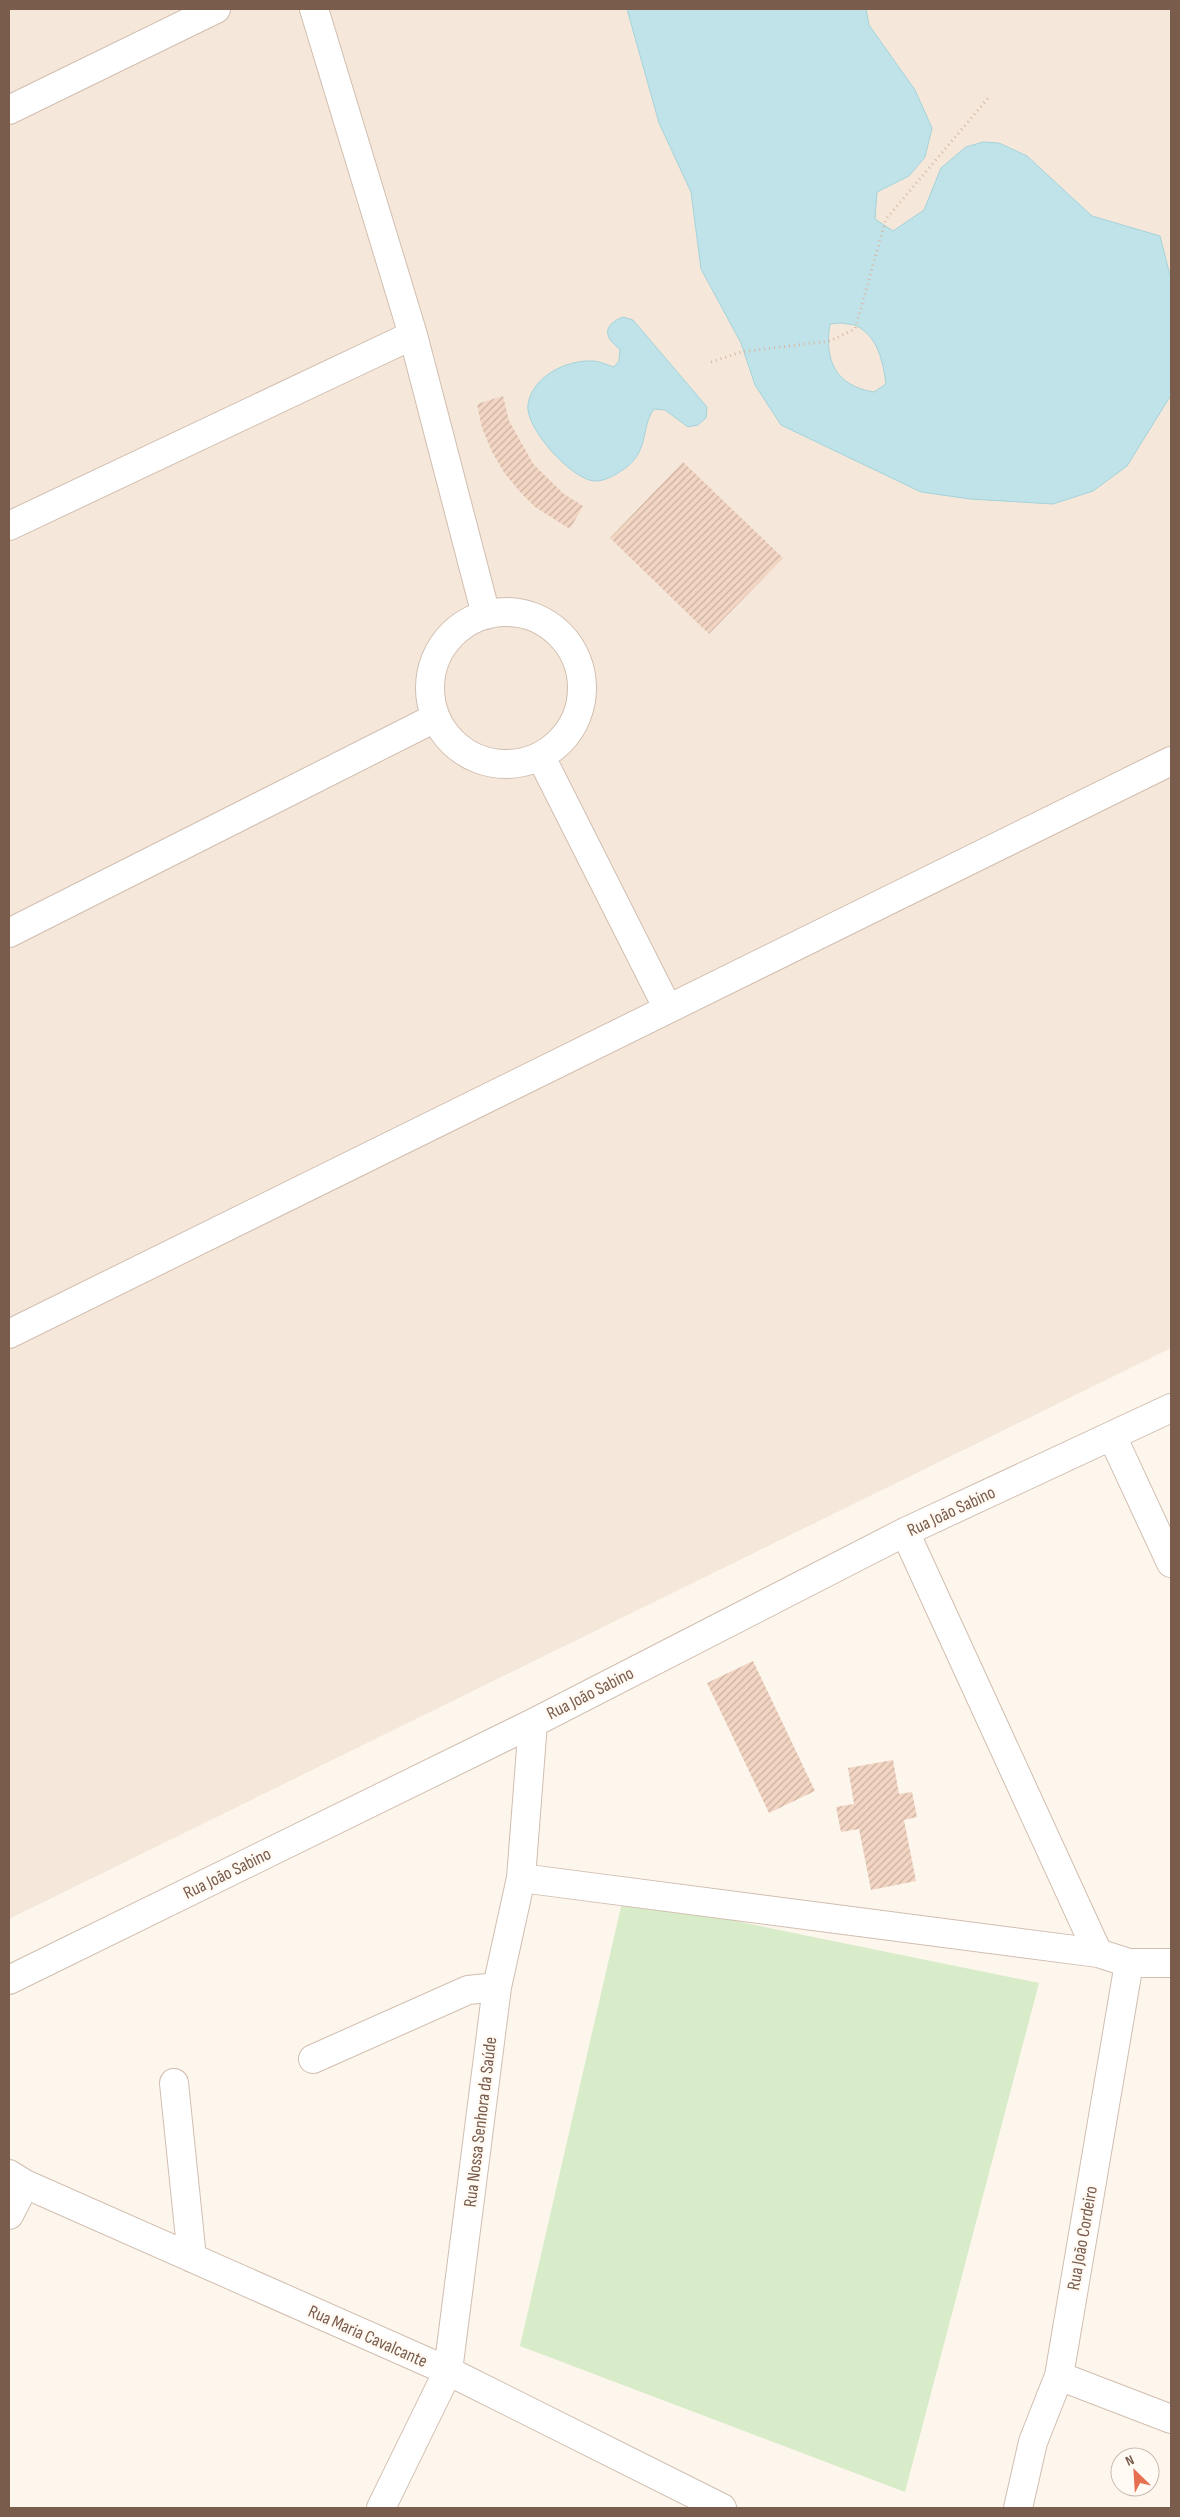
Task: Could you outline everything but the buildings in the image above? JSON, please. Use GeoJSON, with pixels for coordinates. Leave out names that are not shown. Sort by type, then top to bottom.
{"type":"FeatureCollection","features":[{"type":"Feature","properties":{"kind":"street"},"geometry":{"type":"LineString","coordinates":[[9,110],[216,9]]}},
{"type":"Feature","properties":{"kind":"street"},"geometry":{"type":"LineString","coordinates":[[314,9],[413,335],[486,615]]}},
{"type":"Feature","properties":{"kind":"street"},"geometry":{"type":"LineString","coordinates":[[9,526],[413,335]]}},
{"type":"Feature","properties":{"kind":"street"},"geometry":{"type":"LineString","coordinates":[[505,612],[525,614],[544,622],[560,633],[572,648],[580,668],[583,689],[580,709],[572,728],[558,745],[541,757],[521,764],[500,765],[479,760],[461,750],[445,736],[435,718],[430,700],[430,682],[434,664],[441,647],[468,622],[486,615],[505,612]]}},
{"type":"Feature","properties":{"kind":"street"},"geometry":{"type":"LineString","coordinates":[[9,933],[435,718]]}},
{"type":"Feature","properties":{"kind":"street"},"geometry":{"type":"LineString","coordinates":[[541,757],[668,1009]]}},
{"type":"Feature","properties":{"kind":"street"},"geometry":{"type":"LineString","coordinates":[[9,1334],[1171,761]]}},
{"type":"Feature","properties":{"kind":"street","name":"Rua João Sabino"},"geometry":{"type":"LineString","coordinates":[[9,1980],[532,1723],[906,1532],[1171,1408]]}},
{"type":"Feature","properties":{"kind":"street"},"geometry":{"type":"LineString","coordinates":[[1112,1436],[1171,1563]]}},
{"type":"Feature","properties":{"kind":"street"},"geometry":{"type":"LineString","coordinates":[[906,1532],[1098,1952]]}},
{"type":"Feature","properties":{"kind":"street","name":"Rua Nossa Senhora da Saúde"},"geometry":{"type":"LineString","coordinates":[[381,2508],[448,2371],[497,1987],[521,1878],[532,1723]]}},
{"type":"Feature","properties":{"kind":"street"},"geometry":{"type":"LineString","coordinates":[[521,1878],[1098,1952],[1130,1963],[1171,1963]]}},
{"type":"Feature","properties":{"kind":"street","name":"Rua João Cordeiro"},"geometry":{"type":"LineString","coordinates":[[1018,2508],[1033,2442],[1058,2376],[1130,1963]]}},
{"type":"Feature","properties":{"kind":"street"},"geometry":{"type":"LineString","coordinates":[[313,2059],[468,1990],[497,1987]]}},
{"type":"Feature","properties":{"kind":"street"},"geometry":{"type":"LineString","coordinates":[[174,2083],[192,2258]]}},
{"type":"Feature","properties":{"kind":"street"},"geometry":{"type":"LineString","coordinates":[[9,2215],[17,2179]]}},
{"type":"Feature","properties":{"kind":"street","name":"Rua Maria Cavalcante"},"geometry":{"type":"LineString","coordinates":[[17,2179],[448,2371],[722,2508]]}},
{"type":"Feature","properties":{"kind":"street"},"geometry":{"type":"LineString","coordinates":[[1058,2376],[1171,2419]]}},
{"type":"Feature","properties":{"kind":"path"},"geometry":{"type":"LineString","coordinates":[[711,362],[741,352],[830,342],[855,329],[886,219],[989,97]]}},
{"type":"Feature","properties":{"kind":"shaded area"},"geometry":{"type":"Polygon","coordinates":[[[9,9],[1171,9],[1171,1348],[9,1919],[9,9]]]}},
{"type":"Feature","properties":{"kind":"green space"},"geometry":{"type":"Polygon","coordinates":[[[623,1898],[1039,1983],[905,2492],[520,2346],[623,1898]]]}},
{"type":"Feature","properties":{"kind":"water"},"geometry":{"type":"Polygon","coordinates":[[[627,9],[866,9],[869,25],[915,90],[932,128],[925,157],[909,176],[877,192],[875,219],[893,231],[924,210],[941,168],[966,147],[983,142],[999,143],[1027,156],[1092,216],[1160,236],[1171,279],[1171,395],[1127,466],[1093,491],[1053,504],[970,499],[921,492],[781,425],[755,385],[741,343],[701,269],[691,192],[659,123],[627,9]],[[830,324],[829,349],[831,360],[842,378],[850,384],[874,392],[886,384],[883,367],[875,343],[864,331],[855,325],[830,324]]]}},
{"type":"Feature","properties":{"kind":"water"},"geometry":{"type":"Polygon","coordinates":[[[623,317],[633,320],[707,407],[706,418],[698,425],[688,427],[665,410],[654,409],[647,423],[642,445],[635,459],[612,477],[594,481],[584,478],[573,471],[551,450],[533,425],[528,404],[536,385],[552,372],[562,367],[582,361],[592,361],[614,367],[619,361],[620,349],[610,340],[608,332],[609,327],[616,320],[623,317]]]}}]}
